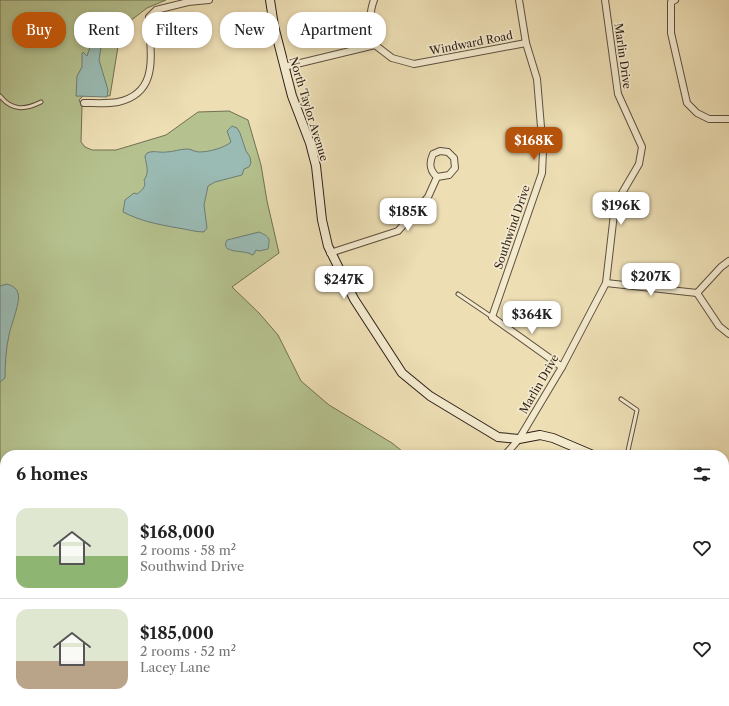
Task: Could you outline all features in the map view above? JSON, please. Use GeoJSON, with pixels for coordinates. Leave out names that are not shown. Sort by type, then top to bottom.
{"type":"FeatureCollection","features":[{"type":"Feature","properties":{"kind":"street"},"geometry":{"type":"LineString","coordinates":[[84,103],[118,102],[136,95],[145,86],[151,64],[149,17],[152,12],[188,2],[209,0]]}},
{"type":"Feature","properties":{"kind":"street","name":"North Taylor Avenue"},"geometry":{"type":"LineString","coordinates":[[270,0],[274,26],[292,96],[310,142],[314,158],[318,177],[325,235],[330,253],[354,298],[402,373],[430,396],[498,437],[519,439],[540,435],[553,438],[581,450]]}},
{"type":"Feature","properties":{"kind":"street"},"geometry":{"type":"LineString","coordinates":[[371,12],[371,7],[374,0]]}},
{"type":"Feature","properties":{"kind":"street","name":"Southwind Drive"},"geometry":{"type":"LineString","coordinates":[[492,317],[542,173],[543,151],[537,79],[526,43],[520,0]]}},
{"type":"Feature","properties":{"kind":"street","name":"Marlin Drive"},"geometry":{"type":"LineString","coordinates":[[509,450],[519,439],[562,367],[606,283],[615,205],[639,164],[642,147],[618,94],[605,0]]}},
{"type":"Feature","properties":{"kind":"street"},"geometry":{"type":"LineString","coordinates":[[673,1],[671,33],[688,103],[697,113],[709,118],[729,119]]}},
{"type":"Feature","properties":{"kind":"street","name":"Windward Road"},"geometry":{"type":"LineString","coordinates":[[379,48],[392,58],[414,64],[526,43]]}},
{"type":"Feature","properties":{"kind":"street"},"geometry":{"type":"LineString","coordinates":[[284,67],[363,48]]}},
{"type":"Feature","properties":{"kind":"street"},"geometry":{"type":"LineString","coordinates":[[440,151],[448,152],[454,158],[455,168],[449,175],[437,177],[432,172],[430,162],[433,154],[440,151]]}},
{"type":"Feature","properties":{"kind":"street"},"geometry":{"type":"LineString","coordinates":[[330,253],[398,231],[428,197],[437,177]]}},
{"type":"Feature","properties":{"kind":"street"},"geometry":{"type":"LineString","coordinates":[[697,294],[721,267],[729,261]]}},
{"type":"Feature","properties":{"kind":"street"},"geometry":{"type":"LineString","coordinates":[[606,283],[697,294],[719,326],[729,334]]}},
{"type":"Feature","properties":{"kind":"street"},"geometry":{"type":"LineString","coordinates":[[492,317],[562,367]]}},
{"type":"Feature","properties":{"kind":"lane"},"geometry":{"type":"LineString","coordinates":[[0,96],[10,105],[16,107],[31,107],[41,102]]}},
{"type":"Feature","properties":{"kind":"lane"},"geometry":{"type":"LineString","coordinates":[[458,294],[492,317]]}},
{"type":"Feature","properties":{"kind":"lane"},"geometry":{"type":"LineString","coordinates":[[621,399],[637,410],[628,450]]}},
{"type":"Feature","properties":{"kind":"green space"},"geometry":{"type":"Polygon","coordinates":[[[0,0],[166,0],[147,8],[134,18],[134,12],[74,12],[74,48],[118,48],[110,96],[85,94],[79,100],[82,107],[81,142],[85,147],[92,150],[116,150],[166,135],[198,112],[229,111],[248,120],[261,165],[267,201],[279,253],[232,287],[259,313],[278,335],[301,381],[329,405],[392,443],[401,450],[0,450],[0,0]]]}},
{"type":"Feature","properties":{"kind":"water"},"geometry":{"type":"Polygon","coordinates":[[[90,48],[101,48],[99,60],[108,90],[107,97],[76,96],[77,76],[82,67],[83,52],[87,56],[90,48]]]}},
{"type":"Feature","properties":{"kind":"water"},"geometry":{"type":"Polygon","coordinates":[[[232,126],[237,128],[240,133],[251,163],[249,167],[244,169],[242,175],[215,182],[208,186],[204,205],[207,228],[204,232],[150,222],[123,212],[125,200],[134,193],[137,194],[145,185],[144,180],[147,174],[147,165],[145,156],[147,153],[169,152],[182,149],[203,152],[216,149],[231,142],[227,131],[232,126]]]}},
{"type":"Feature","properties":{"kind":"water"},"geometry":{"type":"Polygon","coordinates":[[[259,232],[268,238],[268,249],[259,251],[256,250],[252,255],[227,248],[227,240],[259,232]]]}},
{"type":"Feature","properties":{"kind":"water"},"geometry":{"type":"Polygon","coordinates":[[[7,284],[16,289],[19,297],[8,340],[5,378],[0,382],[0,286],[7,284]]]}}]}
